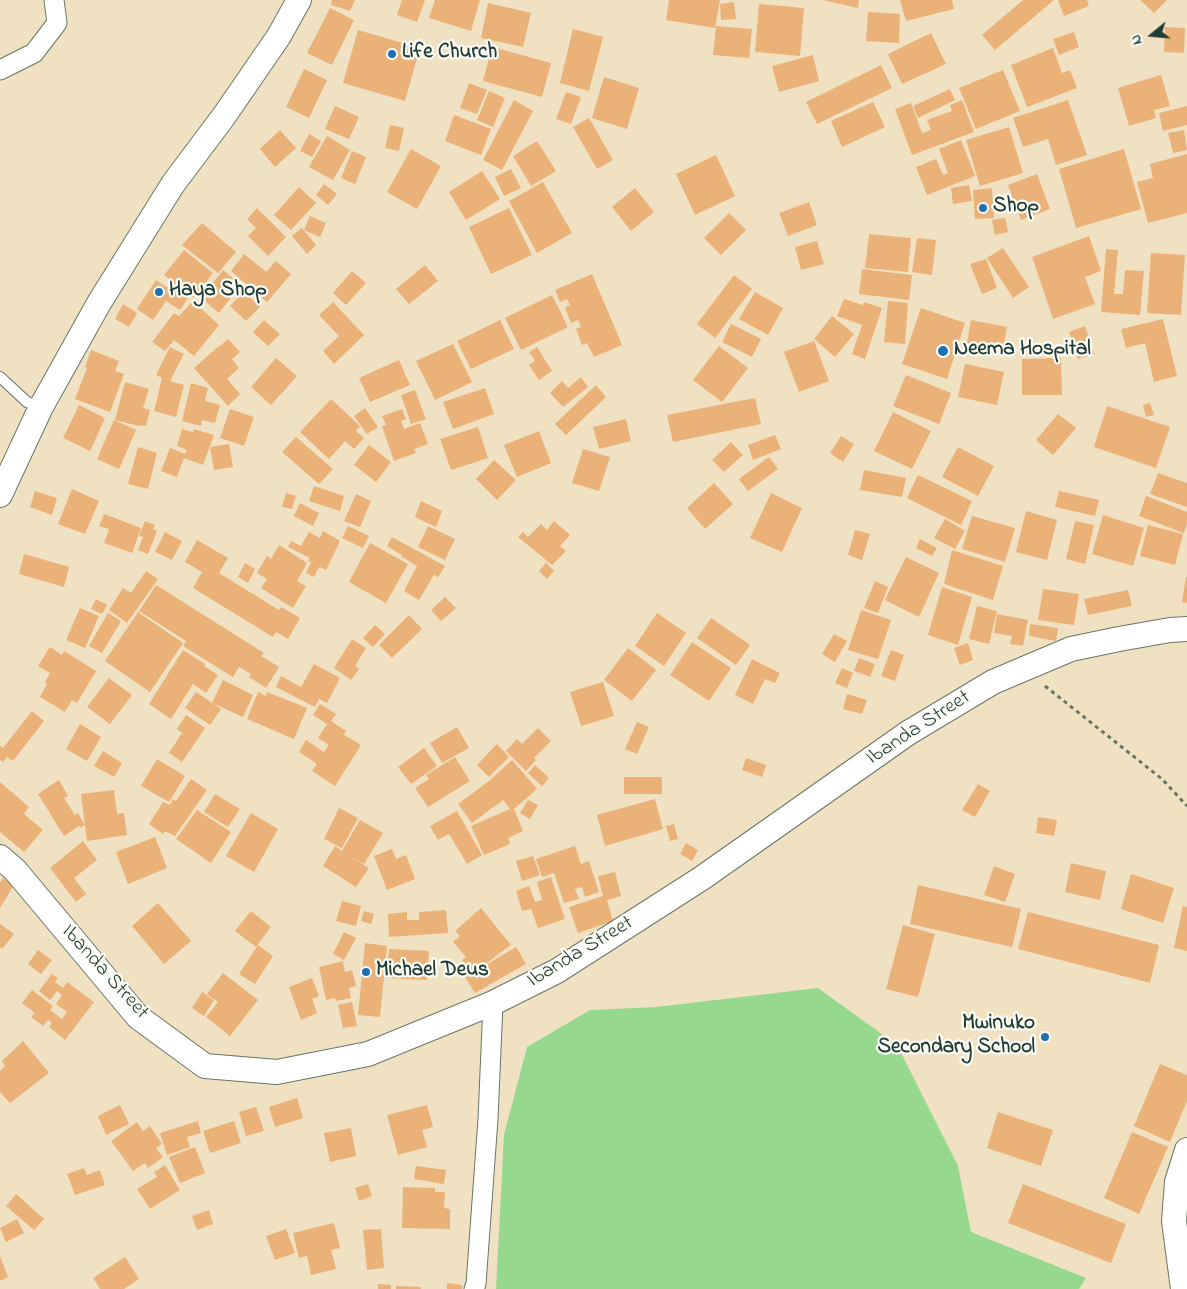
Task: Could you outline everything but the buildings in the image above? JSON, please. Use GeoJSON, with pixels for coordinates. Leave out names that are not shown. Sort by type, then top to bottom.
{"type":"FeatureCollection","features":[{"type":"Feature","properties":{"kind":"street"},"geometry":{"type":"LineString","coordinates":[[0,70],[34,53],[57,23],[54,0]]}},
{"type":"Feature","properties":{"kind":"street"},"geometry":{"type":"LineString","coordinates":[[0,496],[41,407],[98,303],[173,184],[224,116],[279,36],[299,0]]}},
{"type":"Feature","properties":{"kind":"street","name":"Ibanda Street"},"geometry":{"type":"LineString","coordinates":[[0,858],[15,870],[138,1016],[206,1066],[276,1072],[368,1054],[493,1003],[557,971],[702,878],[908,733],[993,682],[1071,649],[1170,630],[1187,629]]}},
{"type":"Feature","properties":{"kind":"street"},"geometry":{"type":"LineString","coordinates":[[474,1289],[476,1284],[488,1119],[493,1003]]}},
{"type":"Feature","properties":{"kind":"street"},"geometry":{"type":"LineString","coordinates":[[1183,1289],[1181,1222],[1177,1182],[1187,1150]]}},
{"type":"Feature","properties":{"kind":"lane"},"geometry":{"type":"LineString","coordinates":[[0,377],[27,402],[41,407]]}},
{"type":"Feature","properties":{"kind":"path"},"geometry":{"type":"LineString","coordinates":[[1024,669],[1162,779],[1187,806]]}},
{"type":"Feature","properties":{"kind":"green space"},"geometry":{"type":"Polygon","coordinates":[[[818,988],[897,1045],[958,1166],[971,1232],[1086,1278],[1079,1289],[496,1289],[504,1135],[527,1047],[590,1010],[656,1007],[818,988]]]}},
{"type":"Feature","properties":{"kind":"place","name":"Life Church"},"geometry":{"type":"Point","coordinates":[392,54]}},
{"type":"Feature","properties":{"kind":"place","name":"Shop"},"geometry":{"type":"Point","coordinates":[983,208]}},
{"type":"Feature","properties":{"kind":"place","name":"Haya Shop"},"geometry":{"type":"Point","coordinates":[159,292]}},
{"type":"Feature","properties":{"kind":"place","name":"Neema Hospital"},"geometry":{"type":"Point","coordinates":[943,351]}},
{"type":"Feature","properties":{"kind":"place","name":"Michael Deus"},"geometry":{"type":"Point","coordinates":[366,972]}},
{"type":"Feature","properties":{"kind":"place","name":"Mwinuko Secondary School"},"geometry":{"type":"Point","coordinates":[1045,1037]}}]}
